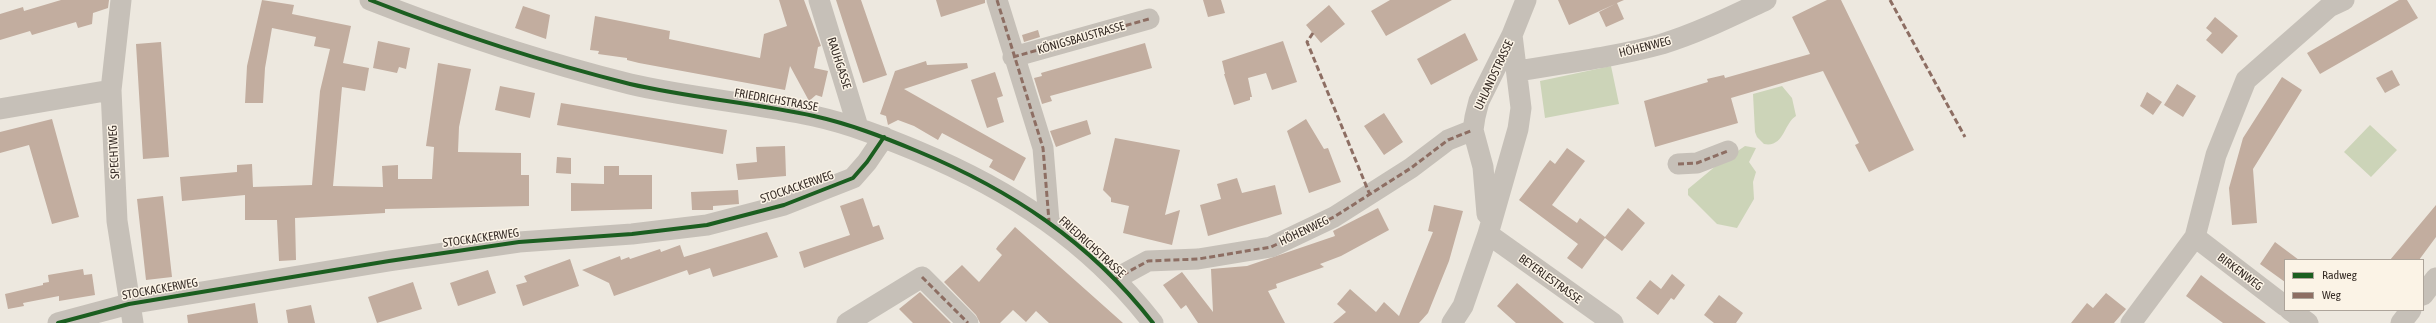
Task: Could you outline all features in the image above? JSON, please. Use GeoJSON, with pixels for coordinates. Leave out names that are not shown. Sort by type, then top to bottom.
{"type":"FeatureCollection","features":[{"type":"Feature","properties":{"kind":"street","name":"SPECHTWEG"},"geometry":{"type":"LineString","coordinates":[[120,0],[111,90],[117,221],[131,314]]}},
{"type":"Feature","properties":{"kind":"street","name":"FRIEDRICHSTRASSE"},"geometry":{"type":"LineString","coordinates":[[370,0],[496,45],[631,84],[813,116],[858,127],[884,137],[965,171],[1049,221],[1115,279],[1152,323]]}},
{"type":"Feature","properties":{"kind":"street","name":"RAUHGASSE"},"geometry":{"type":"LineString","coordinates":[[819,0],[858,127]]}},
{"type":"Feature","properties":{"kind":"street"},"geometry":{"type":"LineString","coordinates":[[997,0],[1013,57],[1043,148],[1049,221]]}},
{"type":"Feature","properties":{"kind":"street","name":"UHLANDSTRASSE"},"geometry":{"type":"LineString","coordinates":[[1488,234],[1487,198],[1483,166],[1473,130],[1479,101],[1512,35],[1526,0]]}},
{"type":"Feature","properties":{"kind":"street","name":"HÖHENWEG"},"geometry":{"type":"LineString","coordinates":[[1517,71],[1625,53],[1662,44],[1703,29],[1766,0]]}},
{"type":"Feature","properties":{"kind":"street"},"geometry":{"type":"LineString","coordinates":[[2131,323],[2195,237],[2216,154],[2246,80],[2329,7],[2344,0]]}},
{"type":"Feature","properties":{"kind":"street","name":"KÖNIGSBAUSTRASSE"},"geometry":{"type":"LineString","coordinates":[[1013,57],[1149,19]]}},
{"type":"Feature","properties":{"kind":"street","name":"UHLANDSTRASSE"},"geometry":{"type":"LineString","coordinates":[[1452,323],[1463,306],[1488,234],[1518,130],[1521,108],[1512,35]]}},
{"type":"Feature","properties":{"kind":"street"},"geometry":{"type":"LineString","coordinates":[[0,109],[111,90]]}},
{"type":"Feature","properties":{"kind":"street","name":"HÖHENWEG"},"geometry":{"type":"LineString","coordinates":[[1115,279],[1148,261],[1198,259],[1271,247],[1334,217],[1410,168],[1448,140],[1473,130]]}},
{"type":"Feature","properties":{"kind":"street","name":"STOCKACKERWEG"},"geometry":{"type":"LineString","coordinates":[[58,323],[131,314],[389,261],[520,242],[632,234],[707,225],[784,205],[853,178],[867,162],[884,137]]}},
{"type":"Feature","properties":{"kind":"street"},"geometry":{"type":"LineString","coordinates":[[1678,164],[1697,163],[1728,151]]}},
{"type":"Feature","properties":{"kind":"street","name":"BEYERLESTRASSE"},"geometry":{"type":"LineString","coordinates":[[1488,234],[1613,323]]}},
{"type":"Feature","properties":{"kind":"street","name":"BIRKENWEG"},"geometry":{"type":"LineString","coordinates":[[2195,237],[2284,305]]}},
{"type":"Feature","properties":{"kind":"street"},"geometry":{"type":"LineString","coordinates":[[847,323],[922,277],[968,323]]}},
{"type":"Feature","properties":{"kind":"street"},"geometry":{"type":"LineString","coordinates":[[2424,293],[2436,278]]}},
{"type":"Feature","properties":{"kind":"street"},"geometry":{"type":"LineString","coordinates":[[2291,311],[2308,323]]}},
{"type":"Feature","properties":{"kind":"street"},"geometry":{"type":"LineString","coordinates":[[2401,323],[2410,311]]}},
{"type":"Feature","properties":{"kind":"green space"},"geometry":{"type":"Polygon","coordinates":[[[1611,66],[1619,104],[1545,118],[1540,81],[1611,66]]]}},
{"type":"Feature","properties":{"kind":"green space"},"geometry":{"type":"Polygon","coordinates":[[[1782,86],[1792,98],[1796,116],[1792,119],[1780,139],[1771,144],[1764,144],[1757,137],[1755,132],[1753,94],[1782,86]]]}},
{"type":"Feature","properties":{"kind":"green space"},"geometry":{"type":"Polygon","coordinates":[[[2370,125],[2397,150],[2371,177],[2344,152],[2370,125]]]}},
{"type":"Feature","properties":{"kind":"green space"},"geometry":{"type":"Polygon","coordinates":[[[1745,146],[1756,148],[1749,162],[1756,172],[1753,182],[1754,199],[1737,228],[1717,224],[1688,195],[1688,189],[1717,165],[1745,146]]]}},
{"type":"Feature","properties":{"kind":"building"},"geometry":{"type":"Polygon","coordinates":[[[61,0],[109,0],[108,8],[93,13],[92,24],[78,28],[76,22],[32,35],[30,31],[0,40],[0,14],[23,7],[24,11],[61,0]]]}},
{"type":"Feature","properties":{"kind":"building"},"geometry":{"type":"Polygon","coordinates":[[[262,0],[294,5],[292,14],[351,26],[343,63],[369,68],[365,91],[342,87],[333,186],[383,187],[382,166],[398,165],[398,179],[432,179],[434,147],[426,146],[438,63],[471,69],[459,127],[458,152],[521,153],[521,175],[529,175],[529,206],[385,209],[385,213],[295,218],[296,260],[279,261],[277,220],[245,220],[245,195],[182,201],[180,177],[237,172],[237,165],[252,164],[253,187],[312,185],[320,91],[330,49],[314,46],[316,37],[272,28],[265,68],[263,103],[245,103],[247,66],[262,0]]]}},
{"type":"Feature","properties":{"kind":"building"},"geometry":{"type":"Polygon","coordinates":[[[779,0],[804,0],[821,46],[818,47],[814,68],[828,71],[822,97],[816,95],[809,101],[790,66],[785,90],[639,63],[627,60],[627,58],[598,54],[599,51],[590,50],[595,16],[670,31],[669,39],[760,58],[764,34],[787,26],[779,0]]]}},
{"type":"Feature","properties":{"kind":"building"},"geometry":{"type":"Polygon","coordinates":[[[836,0],[861,0],[887,75],[863,83],[836,0]]]}},
{"type":"Feature","properties":{"kind":"building"},"geometry":{"type":"Polygon","coordinates":[[[936,0],[985,0],[985,3],[941,17],[936,0]]]}},
{"type":"Feature","properties":{"kind":"building"},"geometry":{"type":"Polygon","coordinates":[[[1203,0],[1221,0],[1225,13],[1208,17],[1203,0]]]}},
{"type":"Feature","properties":{"kind":"building"},"geometry":{"type":"Polygon","coordinates":[[[1390,0],[1452,0],[1386,36],[1371,11],[1390,0]]]}},
{"type":"Feature","properties":{"kind":"building"},"geometry":{"type":"Polygon","coordinates":[[[1558,0],[1624,0],[1617,3],[1624,19],[1606,27],[1599,12],[1615,4],[1569,25],[1558,0]]]}},
{"type":"Feature","properties":{"kind":"building"},"geometry":{"type":"Polygon","coordinates":[[[1827,0],[1841,0],[1914,150],[1869,172],[1855,145],[1859,143],[1823,71],[1731,98],[1738,123],[1655,147],[1644,101],[1708,82],[1707,79],[1724,75],[1725,78],[1810,54],[1792,17],[1827,0]]]}},
{"type":"Feature","properties":{"kind":"building"},"geometry":{"type":"Polygon","coordinates":[[[2399,0],[2407,0],[2418,18],[2320,74],[2307,53],[2399,0]]]}},
{"type":"Feature","properties":{"kind":"building"},"geometry":{"type":"Polygon","coordinates":[[[1329,5],[1345,24],[1321,43],[1306,25],[1329,5]]]}},
{"type":"Feature","properties":{"kind":"building"},"geometry":{"type":"Polygon","coordinates":[[[523,6],[550,15],[546,39],[515,28],[523,6]]]}},
{"type":"Feature","properties":{"kind":"building"},"geometry":{"type":"Polygon","coordinates":[[[2215,17],[2238,36],[2222,54],[2206,40],[2212,33],[2206,28],[2215,17]]]}},
{"type":"Feature","properties":{"kind":"building"},"geometry":{"type":"Polygon","coordinates":[[[1038,30],[1040,37],[1024,42],[1022,35],[1038,30]]]}},
{"type":"Feature","properties":{"kind":"building"},"geometry":{"type":"Polygon","coordinates":[[[1465,33],[1478,60],[1431,85],[1417,59],[1465,33]]]}},
{"type":"Feature","properties":{"kind":"building"},"geometry":{"type":"Polygon","coordinates":[[[378,41],[410,48],[406,69],[399,67],[397,73],[373,68],[378,41]]]}},
{"type":"Feature","properties":{"kind":"building"},"geometry":{"type":"Polygon","coordinates":[[[1283,41],[1297,82],[1272,90],[1266,73],[1248,78],[1252,97],[1250,97],[1250,100],[1234,105],[1224,74],[1222,61],[1283,41]]]}},
{"type":"Feature","properties":{"kind":"building"},"geometry":{"type":"Polygon","coordinates":[[[161,42],[169,157],[143,159],[136,44],[161,42]]]}},
{"type":"Feature","properties":{"kind":"building"},"geometry":{"type":"Polygon","coordinates":[[[1145,43],[1152,68],[1050,96],[1052,101],[1042,104],[1034,78],[1042,76],[1041,73],[1145,43]]]}},
{"type":"Feature","properties":{"kind":"building"},"geometry":{"type":"Polygon","coordinates":[[[926,61],[927,65],[967,63],[968,68],[904,89],[1026,158],[1014,181],[989,167],[993,160],[942,133],[938,140],[914,126],[898,120],[888,125],[886,116],[880,114],[895,71],[926,61]]]}},
{"type":"Feature","properties":{"kind":"building"},"geometry":{"type":"Polygon","coordinates":[[[2392,70],[2400,85],[2385,93],[2376,78],[2392,70]]]}},
{"type":"Feature","properties":{"kind":"building"},"geometry":{"type":"Polygon","coordinates":[[[995,72],[1003,96],[997,98],[1004,122],[987,128],[971,80],[995,72]]]}},
{"type":"Feature","properties":{"kind":"building"},"geometry":{"type":"Polygon","coordinates":[[[2282,77],[2302,90],[2253,169],[2257,223],[2232,225],[2229,188],[2243,138],[2282,77]]]}},
{"type":"Feature","properties":{"kind":"building"},"geometry":{"type":"Polygon","coordinates":[[[2177,84],[2196,96],[2183,117],[2164,105],[2177,84]]]}},
{"type":"Feature","properties":{"kind":"building"},"geometry":{"type":"Polygon","coordinates":[[[500,86],[535,93],[530,118],[495,110],[500,86]]]}},
{"type":"Feature","properties":{"kind":"building"},"geometry":{"type":"Polygon","coordinates":[[[2147,92],[2162,102],[2153,115],[2140,106],[2147,92]]]}},
{"type":"Feature","properties":{"kind":"building"},"geometry":{"type":"Polygon","coordinates":[[[561,103],[727,130],[723,154],[557,125],[561,103]]]}},
{"type":"Feature","properties":{"kind":"building"},"geometry":{"type":"Polygon","coordinates":[[[1384,113],[1403,142],[1384,155],[1364,126],[1384,113]]]}},
{"type":"Feature","properties":{"kind":"building"},"geometry":{"type":"Polygon","coordinates":[[[52,119],[79,217],[52,224],[29,145],[0,153],[0,132],[52,119]]]}},
{"type":"Feature","properties":{"kind":"building"},"geometry":{"type":"Polygon","coordinates":[[[1306,119],[1324,149],[1328,148],[1341,182],[1309,193],[1287,131],[1306,119]]]}},
{"type":"Feature","properties":{"kind":"building"},"geometry":{"type":"Polygon","coordinates":[[[1087,120],[1091,134],[1056,147],[1050,131],[1087,120]]]}},
{"type":"Feature","properties":{"kind":"building"},"geometry":{"type":"Polygon","coordinates":[[[1115,138],[1180,150],[1165,215],[1180,210],[1172,245],[1123,233],[1129,206],[1111,202],[1111,198],[1103,190],[1115,138]]]}},
{"type":"Feature","properties":{"kind":"building"},"geometry":{"type":"Polygon","coordinates":[[[785,146],[786,176],[738,180],[736,164],[757,162],[756,147],[785,146]]]}},
{"type":"Feature","properties":{"kind":"building"},"geometry":{"type":"Polygon","coordinates":[[[1567,148],[1585,161],[1552,205],[1577,223],[1580,218],[1605,237],[1628,208],[1645,223],[1622,251],[1605,238],[1582,269],[1567,258],[1578,244],[1519,200],[1550,160],[1555,164],[1567,148]]]}},
{"type":"Feature","properties":{"kind":"building"},"geometry":{"type":"Polygon","coordinates":[[[557,157],[571,158],[571,174],[556,173],[557,157]]]}},
{"type":"Feature","properties":{"kind":"building"},"geometry":{"type":"Polygon","coordinates":[[[604,166],[619,166],[619,175],[652,175],[652,209],[571,211],[571,183],[604,184],[604,166]]]}},
{"type":"Feature","properties":{"kind":"building"},"geometry":{"type":"Polygon","coordinates":[[[1237,178],[1242,193],[1275,185],[1282,214],[1208,236],[1200,205],[1221,199],[1217,184],[1237,178]]]}},
{"type":"Feature","properties":{"kind":"building"},"geometry":{"type":"Polygon","coordinates":[[[738,190],[739,204],[713,206],[713,210],[692,210],[691,192],[738,190]]]}},
{"type":"Feature","properties":{"kind":"building"},"geometry":{"type":"Polygon","coordinates":[[[163,196],[172,277],[146,280],[137,199],[163,196]]]}},
{"type":"Feature","properties":{"kind":"building"},"geometry":{"type":"Polygon","coordinates":[[[863,198],[873,227],[879,225],[884,239],[804,268],[799,252],[850,235],[840,206],[863,198]]]}},
{"type":"Feature","properties":{"kind":"building"},"geometry":{"type":"Polygon","coordinates":[[[1434,205],[1463,211],[1449,261],[1428,313],[1419,323],[1333,323],[1346,312],[1337,304],[1350,289],[1376,312],[1384,302],[1399,316],[1433,232],[1428,231],[1434,205]]]}},
{"type":"Feature","properties":{"kind":"building"},"geometry":{"type":"Polygon","coordinates":[[[2436,205],[2436,237],[2420,259],[2391,259],[2436,205]]]}},
{"type":"Feature","properties":{"kind":"building"},"geometry":{"type":"Polygon","coordinates":[[[1378,208],[1389,230],[1341,256],[1320,264],[1324,267],[1276,284],[1277,288],[1268,291],[1285,323],[1198,323],[1186,305],[1181,309],[1163,285],[1182,272],[1213,312],[1211,269],[1247,266],[1335,236],[1333,231],[1378,208]]]}},
{"type":"Feature","properties":{"kind":"building"},"geometry":{"type":"Polygon","coordinates":[[[1015,227],[1123,323],[1049,323],[1036,311],[1026,322],[1013,310],[1000,323],[980,323],[976,315],[944,282],[962,265],[979,282],[1002,255],[996,249],[1015,227]]]}},
{"type":"Feature","properties":{"kind":"building"},"geometry":{"type":"Polygon","coordinates":[[[767,232],[778,257],[713,277],[710,268],[689,275],[687,270],[614,296],[609,283],[582,270],[620,256],[621,260],[629,257],[630,259],[660,249],[661,252],[680,245],[684,257],[767,232]]]}},
{"type":"Feature","properties":{"kind":"building"},"geometry":{"type":"Polygon","coordinates":[[[2275,242],[2298,259],[2284,259],[2284,281],[2260,264],[2275,242]]]}},
{"type":"Feature","properties":{"kind":"building"},"geometry":{"type":"Polygon","coordinates":[[[570,259],[579,286],[523,306],[516,285],[527,282],[524,276],[570,259]]]}},
{"type":"Feature","properties":{"kind":"building"},"geometry":{"type":"Polygon","coordinates":[[[83,269],[84,275],[92,274],[95,295],[59,301],[59,296],[23,303],[24,306],[8,309],[5,294],[43,285],[43,283],[49,282],[48,275],[83,269]]]}},
{"type":"Feature","properties":{"kind":"building"},"geometry":{"type":"Polygon","coordinates":[[[488,270],[496,293],[458,306],[450,283],[488,270]]]}},
{"type":"Feature","properties":{"kind":"building"},"geometry":{"type":"Polygon","coordinates":[[[1672,274],[1685,285],[1674,300],[1671,298],[1658,315],[1636,298],[1650,280],[1661,289],[1672,274]]]}},
{"type":"Feature","properties":{"kind":"building"},"geometry":{"type":"Polygon","coordinates":[[[2201,275],[2266,323],[2223,323],[2186,296],[2201,275]]]}},
{"type":"Feature","properties":{"kind":"building"},"geometry":{"type":"Polygon","coordinates":[[[413,282],[422,309],[377,323],[368,297],[413,282]]]}},
{"type":"Feature","properties":{"kind":"building"},"geometry":{"type":"Polygon","coordinates":[[[1517,283],[1564,323],[1516,323],[1497,306],[1517,283]]]}},
{"type":"Feature","properties":{"kind":"building"},"geometry":{"type":"Polygon","coordinates":[[[920,292],[951,323],[913,323],[899,309],[920,292]]]}},
{"type":"Feature","properties":{"kind":"building"},"geometry":{"type":"Polygon","coordinates":[[[2106,293],[2126,309],[2114,323],[2071,323],[2087,303],[2093,308],[2106,293]]]}},
{"type":"Feature","properties":{"kind":"building"},"geometry":{"type":"Polygon","coordinates":[[[1719,295],[1743,313],[1736,323],[1714,323],[1704,315],[1719,295]]]}},
{"type":"Feature","properties":{"kind":"building"},"geometry":{"type":"Polygon","coordinates":[[[255,303],[258,323],[188,323],[187,315],[255,303]]]}},
{"type":"Feature","properties":{"kind":"building"},"geometry":{"type":"Polygon","coordinates":[[[311,305],[315,323],[288,323],[286,310],[311,305]]]}},
{"type":"Feature","properties":{"kind":"marked path"},"geometry":{"type":"LineString","coordinates":[[997,0],[1043,148],[1049,221]]}},
{"type":"Feature","properties":{"kind":"marked path"},"geometry":{"type":"LineString","coordinates":[[1890,0],[1965,137]]}},
{"type":"Feature","properties":{"kind":"marked path"},"geometry":{"type":"LineString","coordinates":[[1013,57],[1149,19]]}},
{"type":"Feature","properties":{"kind":"marked path"},"geometry":{"type":"LineString","coordinates":[[1313,33],[1307,42],[1370,195]]}},
{"type":"Feature","properties":{"kind":"marked path"},"geometry":{"type":"LineString","coordinates":[[1115,279],[1148,261],[1198,259],[1271,247],[1334,217],[1411,168],[1448,140],[1473,130]]}},
{"type":"Feature","properties":{"kind":"marked path"},"geometry":{"type":"LineString","coordinates":[[1678,164],[1697,163],[1728,151]]}},
{"type":"Feature","properties":{"kind":"marked path"},"geometry":{"type":"LineString","coordinates":[[922,277],[968,323]]}},
{"type":"Feature","properties":{"kind":"cycle path"},"geometry":{"type":"LineString","coordinates":[[370,0],[498,46],[564,66],[653,89],[769,107],[827,119],[879,136],[917,151],[952,166],[985,183],[1047,221],[1103,267],[1129,294],[1153,323]]}},
{"type":"Feature","properties":{"kind":"cycle path"},"geometry":{"type":"LineString","coordinates":[[58,323],[129,304],[389,261],[519,242],[632,234],[707,225],[784,205],[853,178],[867,162],[884,137]]}}]}
